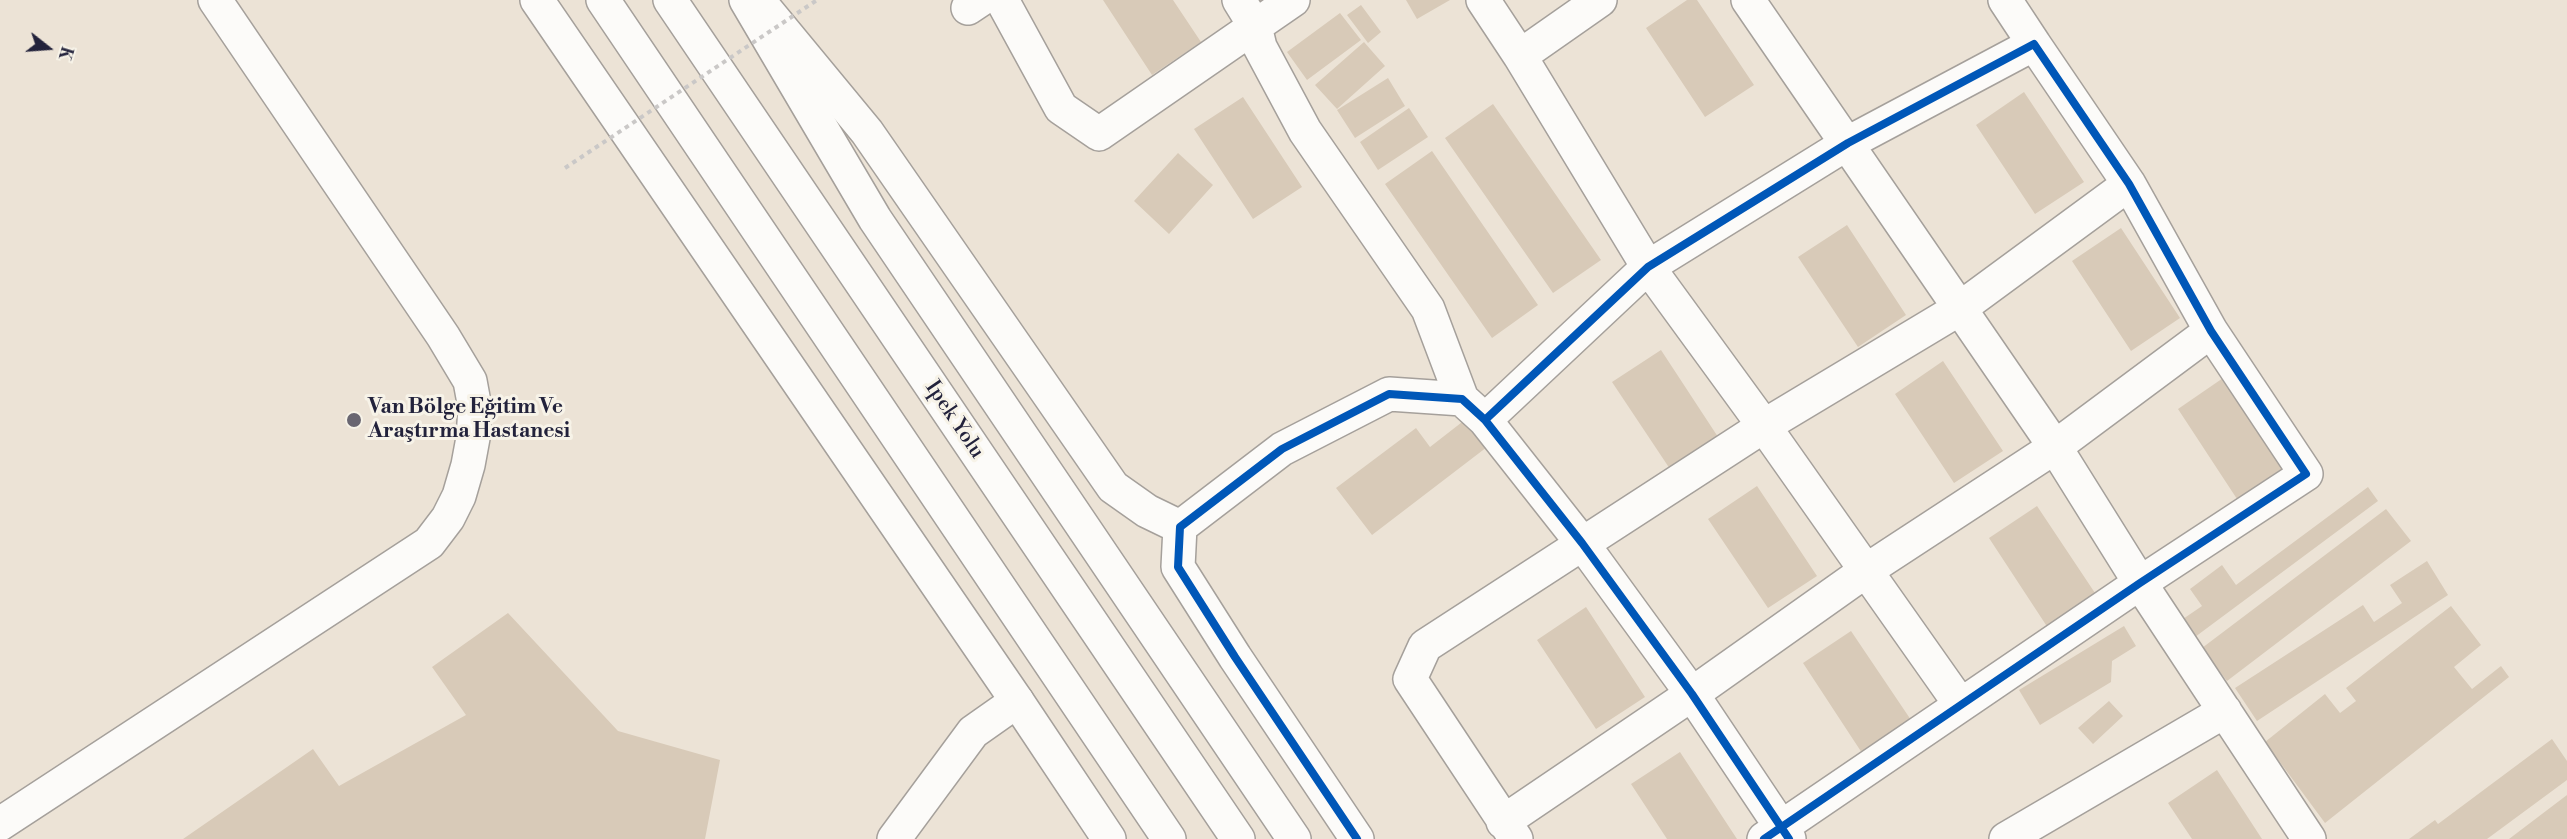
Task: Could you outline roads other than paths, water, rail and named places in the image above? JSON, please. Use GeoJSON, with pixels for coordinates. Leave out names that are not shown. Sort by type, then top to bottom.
{"type":"FeatureCollection","features":[{"type":"Feature","properties":{"kind":"main road"},"geometry":{"type":"LineString","coordinates":[[0,824],[429,543],[448,518],[459,496],[468,465],[475,408],[470,381],[443,336],[285,107],[215,0]]}},
{"type":"Feature","properties":{"kind":"main road"},"geometry":{"type":"LineString","coordinates":[[537,0],[1017,700],[1109,839]]}},
{"type":"Feature","properties":{"kind":"main road"},"geometry":{"type":"LineString","coordinates":[[603,0],[1169,839]]}},
{"type":"Feature","properties":{"kind":"main road","name":"Ipek Yolu"},"geometry":{"type":"LineString","coordinates":[[670,0],[1238,839]]}},
{"type":"Feature","properties":{"kind":"main road"},"geometry":{"type":"LineString","coordinates":[[746,0],[875,219],[1294,839]]}},
{"type":"Feature","properties":{"kind":"main road"},"geometry":{"type":"LineString","coordinates":[[758,0],[867,132],[1113,488],[1147,511],[1180,527]]}},
{"type":"Feature","properties":{"kind":"main road"},"geometry":{"type":"LineString","coordinates":[[1002,0],[1061,108],[1099,134],[1247,13],[1293,0]]}},
{"type":"Feature","properties":{"kind":"main road"},"geometry":{"type":"LineString","coordinates":[[1483,0],[1520,56],[1648,267],[1764,426],[1960,704]]}},
{"type":"Feature","properties":{"kind":"main road"},"geometry":{"type":"LineString","coordinates":[[1520,56],[1600,0]]}},
{"type":"Feature","properties":{"kind":"main road"},"geometry":{"type":"LineString","coordinates":[[1748,0],[2055,447],[2140,583],[2309,839]]}},
{"type":"Feature","properties":{"kind":"main road"},"geometry":{"type":"LineString","coordinates":[[1247,13],[1260,47],[1305,131],[1428,309],[1473,409],[1582,543],[1692,694],[1778,835],[1960,704],[2306,474],[2211,331],[2129,184],[2005,0]]}},
{"type":"Feature","properties":{"kind":"main road"},"geometry":{"type":"LineString","coordinates":[[1357,839],[1235,657],[1178,567],[1180,527],[1282,449],[1389,394],[1473,409],[1648,267],[1848,143],[2034,44]]}},
{"type":"Feature","properties":{"kind":"main road"},"geometry":{"type":"LineString","coordinates":[[2129,184],[1959,309],[1764,426],[1425,646],[1410,679],[1509,830],[1692,694],[1866,570],[2055,447],[2211,331]]}},
{"type":"Feature","properties":{"kind":"main road"},"geometry":{"type":"LineString","coordinates":[[894,839],[973,732],[1017,700]]}},
{"type":"Feature","properties":{"kind":"main road"},"geometry":{"type":"LineString","coordinates":[[2006,839],[2051,828],[2225,711]]}},
{"type":"Feature","properties":{"kind":"place","name":"Van Bölge Eğitim Ve Araştırma Hastanesi"},"geometry":{"type":"Point","coordinates":[354,420]}}]}
